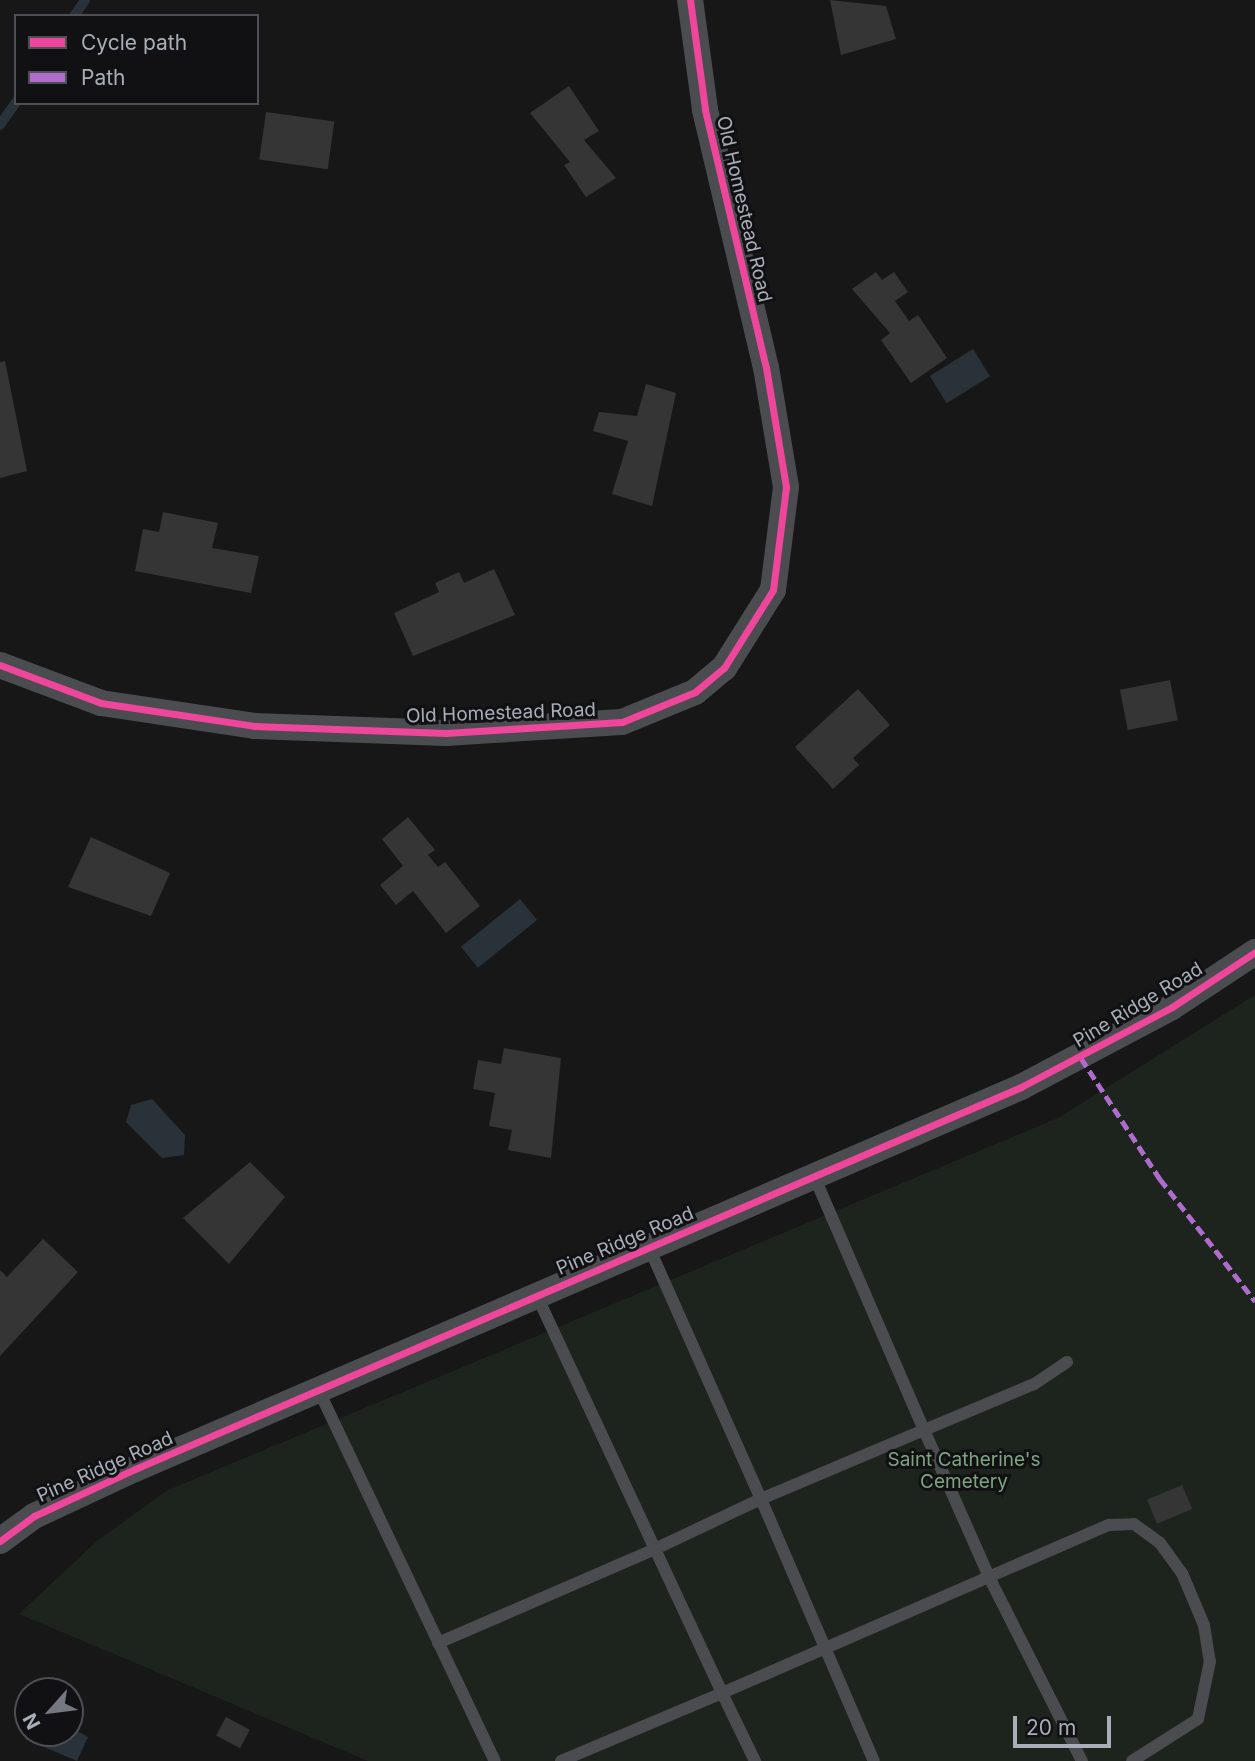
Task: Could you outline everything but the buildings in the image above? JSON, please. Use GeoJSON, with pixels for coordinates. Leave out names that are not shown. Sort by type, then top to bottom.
{"type":"FeatureCollection","features":[{"type":"Feature","properties":{"kind":"street","name":"Old Homestead Road"},"geometry":{"type":"LineString","coordinates":[[0,666],[102,703],[254,726],[446,733],[622,722],[695,692],[724,668],[773,590],[786,487],[766,369],[705,109],[690,0]]}},
{"type":"Feature","properties":{"kind":"street","name":"Pine Ridge Road"},"geometry":{"type":"LineString","coordinates":[[0,1541],[34,1516],[122,1475],[320,1394],[1081,1058],[1255,952]]}},
{"type":"Feature","properties":{"kind":"lane"},"geometry":{"type":"LineString","coordinates":[[814,1176],[989,1577],[1082,1761]]}},
{"type":"Feature","properties":{"kind":"lane"},"geometry":{"type":"LineString","coordinates":[[649,1247],[874,1761]]}},
{"type":"Feature","properties":{"kind":"lane"},"geometry":{"type":"LineString","coordinates":[[537,1296],[755,1761]]}},
{"type":"Feature","properties":{"kind":"lane"},"geometry":{"type":"LineString","coordinates":[[438,1643],[655,1549],[761,1499],[1024,1389],[1067,1362]]}},
{"type":"Feature","properties":{"kind":"lane"},"geometry":{"type":"LineString","coordinates":[[320,1394],[495,1761]]}},
{"type":"Feature","properties":{"kind":"lane"},"geometry":{"type":"LineString","coordinates":[[561,1761],[1109,1525],[1134,1524],[1160,1543],[1204,1625],[1207,1692],[1198,1719],[1132,1761]]}},
{"type":"Feature","properties":{"kind":"green space","name":"Saint Catherine's Cemetery"},"geometry":{"type":"Polygon","coordinates":[[[1255,995],[1255,1761],[368,1761],[19,1614],[97,1541],[166,1491],[1058,1118],[1255,995]]]}},
{"type":"Feature","properties":{"kind":"shaded area"},"geometry":{"type":"Polygon","coordinates":[[[973,349],[990,376],[947,403],[930,376],[973,349]]]}},
{"type":"Feature","properties":{"kind":"shaded area"},"geometry":{"type":"Polygon","coordinates":[[[520,899],[537,920],[478,968],[461,947],[520,899]]]}},
{"type":"Feature","properties":{"kind":"shaded area"},"geometry":{"type":"Polygon","coordinates":[[[152,1099],[185,1135],[184,1155],[162,1158],[126,1122],[131,1105],[152,1099]]]}},
{"type":"Feature","properties":{"kind":"shaded area"},"geometry":{"type":"Polygon","coordinates":[[[44,1747],[83,1747],[77,1761],[44,1747]]]}},
{"type":"Feature","properties":{"kind":"waterway"},"geometry":{"type":"LineString","coordinates":[[75,14],[85,0]]}},
{"type":"Feature","properties":{"kind":"waterway"},"geometry":{"type":"LineString","coordinates":[[0,125],[14,105]]}},
{"type":"Feature","properties":{"kind":"marked path"},"geometry":{"type":"LineString","coordinates":[[1081,1058],[1160,1179],[1255,1301]]}},
{"type":"Feature","properties":{"kind":"cycle path"},"geometry":{"type":"LineString","coordinates":[[0,665],[101,703],[254,726],[446,733],[622,722],[695,692],[724,668],[773,590],[786,487],[766,368],[705,109],[690,0]]}},
{"type":"Feature","properties":{"kind":"cycle path"},"geometry":{"type":"LineString","coordinates":[[0,1541],[34,1516],[135,1469],[1021,1087],[1172,1007],[1255,952]]}}]}
